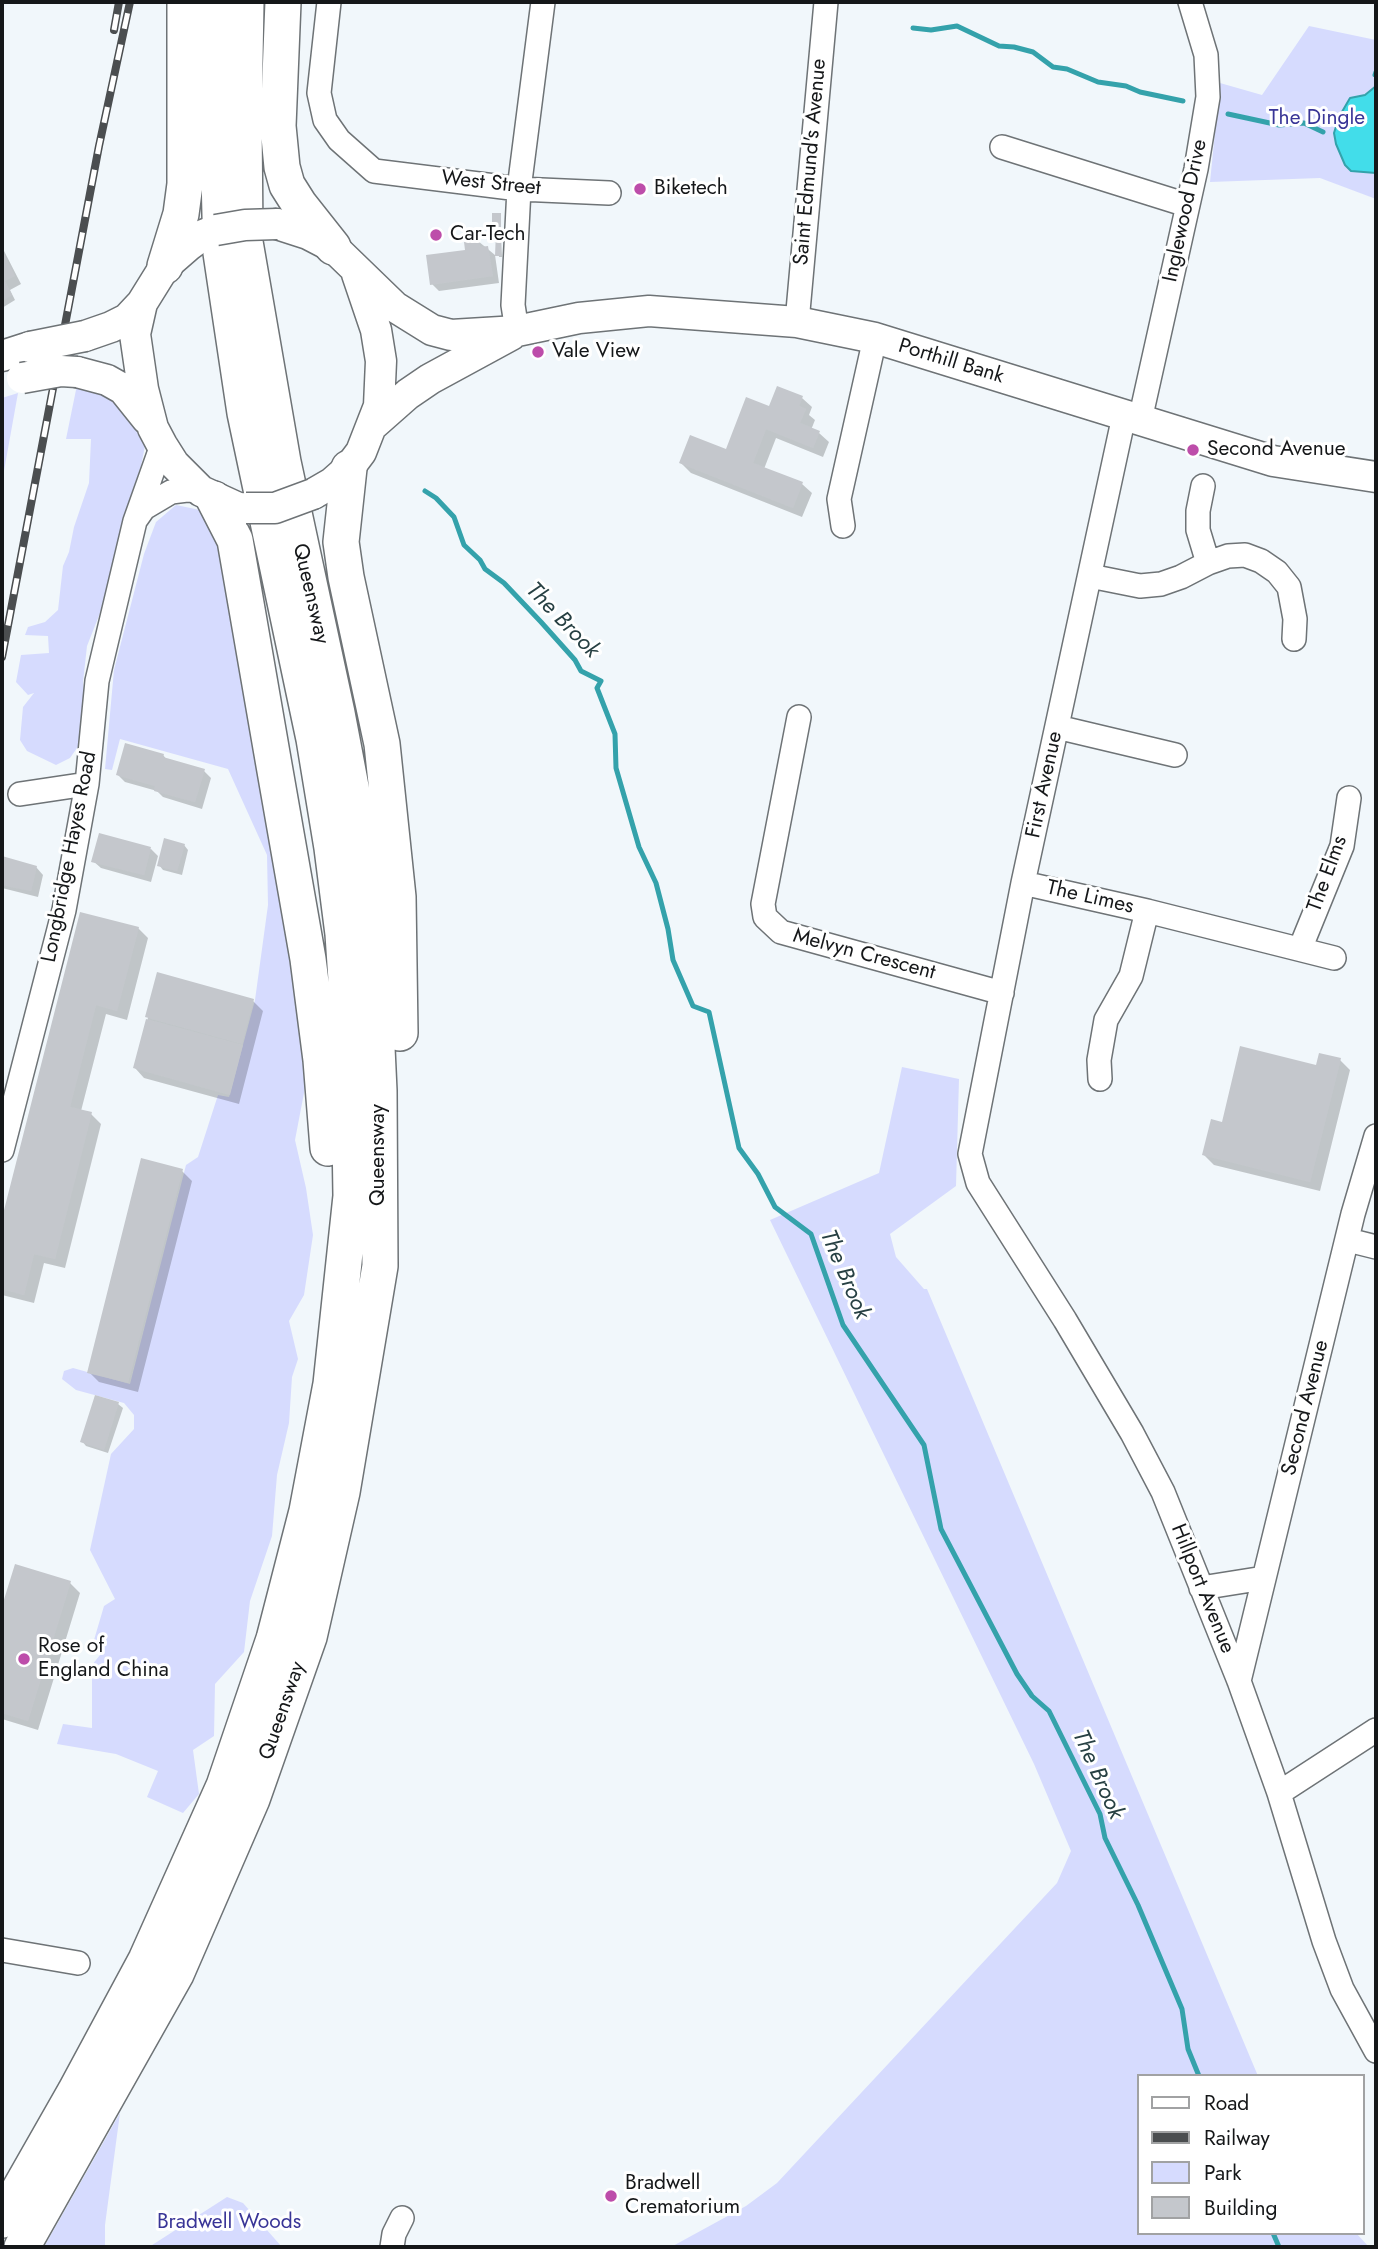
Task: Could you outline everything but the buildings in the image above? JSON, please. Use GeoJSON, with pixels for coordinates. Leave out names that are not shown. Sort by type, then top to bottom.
{"type":"FeatureCollection","features":[{"type":"Feature","properties":{"kind":"highway"},"geometry":{"type":"LineString","coordinates":[[165,266],[181,214],[185,184],[185,2]]}},
{"type":"Feature","properties":{"kind":"highway","name":"Queensway"},"geometry":{"type":"LineString","coordinates":[[2,2220],[146,1960],[224,1786],[274,1639],[307,1511],[331,1384],[351,1196],[348,1010],[343,934],[332,848],[314,739],[256,469],[221,253],[216,2]]}},
{"type":"Feature","properties":{"kind":"highway","name":"Queensway"},"geometry":{"type":"LineString","coordinates":[[22,2247],[176,1973],[253,1799],[309,1637],[342,1492],[380,1266],[379,1091],[373,940],[359,829],[283,462],[245,242],[246,2]]}},
{"type":"Feature","properties":{"kind":"highway"},"geometry":{"type":"LineString","coordinates":[[283,2],[278,126],[282,167],[293,195],[345,259]]}},
{"type":"Feature","properties":{"kind":"highway"},"geometry":{"type":"LineString","coordinates":[[349,468],[341,542],[382,744],[398,897],[400,1060],[380,1266]]}},
{"type":"Feature","properties":{"kind":"highway"},"geometry":{"type":"LineString","coordinates":[[220,500],[234,540],[308,959],[327,1126],[331,1384]]}},
{"type":"Feature","properties":{"kind":"main road","name":"Porthill Bank"},"geometry":{"type":"LineString","coordinates":[[165,266],[203,235],[216,230],[277,224],[308,234],[345,259],[395,307],[432,330],[451,335],[517,331],[579,318],[649,311],[797,322],[875,338],[1273,461],[1376,477]]}},
{"type":"Feature","properties":{"kind":"main road"},"geometry":{"type":"LineString","coordinates":[[12,379],[61,370],[107,380],[123,389],[137,404],[174,464],[220,500],[275,508],[313,494],[332,483],[362,452],[374,424],[379,406],[382,361],[370,310],[345,259]]}},
{"type":"Feature","properties":{"kind":"main road"},"geometry":{"type":"LineString","coordinates":[[2,356],[30,346],[85,336],[111,327],[127,318],[142,303],[165,266]]}},
{"type":"Feature","properties":{"kind":"main road"},"geometry":{"type":"LineString","coordinates":[[142,303],[135,334],[143,389],[157,436]]}},
{"type":"Feature","properties":{"kind":"main road","name":"Porthill Bank"},"geometry":{"type":"LineString","coordinates":[[374,424],[430,379],[517,331]]}},
{"type":"Feature","properties":{"kind":"street","name":"West Street"},"geometry":{"type":"LineString","coordinates":[[329,2],[319,93],[325,120],[339,140],[373,171],[519,189],[609,193]]}},
{"type":"Feature","properties":{"kind":"street"},"geometry":{"type":"LineString","coordinates":[[517,331],[513,305],[519,189],[543,2]]}},
{"type":"Feature","properties":{"kind":"street","name":"Saint Edmund's Avenue"},"geometry":{"type":"LineString","coordinates":[[797,322],[826,2]]}},
{"type":"Feature","properties":{"kind":"street","name":"Inglewood Drive"},"geometry":{"type":"LineString","coordinates":[[1132,418],[1196,169],[1208,97],[1206,55],[1189,2]]}},
{"type":"Feature","properties":{"kind":"street"},"geometry":{"type":"LineString","coordinates":[[1002,147],[1187,205]]}},
{"type":"Feature","properties":{"kind":"street"},"geometry":{"type":"LineString","coordinates":[[843,526],[839,499],[875,338]]}},
{"type":"Feature","properties":{"kind":"street","name":"First Avenue"},"geometry":{"type":"LineString","coordinates":[[970,1154],[1023,883],[1090,576],[1132,418]]}},
{"type":"Feature","properties":{"kind":"street","name":"Longbridge Hayes Road"},"geometry":{"type":"LineString","coordinates":[[2,1150],[64,910],[87,784],[97,681],[157,436]]}},
{"type":"Feature","properties":{"kind":"street"},"geometry":{"type":"LineString","coordinates":[[1203,486],[1198,511],[1198,530],[1208,563]]}},
{"type":"Feature","properties":{"kind":"street"},"geometry":{"type":"LineString","coordinates":[[135,521],[144,508],[171,492],[187,490],[220,500]]}},
{"type":"Feature","properties":{"kind":"street"},"geometry":{"type":"LineString","coordinates":[[1090,576],[1140,586],[1181,577],[1228,556],[1245,555],[1261,561],[1277,572],[1289,587],[1294,604],[1294,639]]}},
{"type":"Feature","properties":{"kind":"street","name":"Melvyn Crescent"},"geometry":{"type":"LineString","coordinates":[[799,717],[763,904],[765,917],[781,932],[1002,993]]}},
{"type":"Feature","properties":{"kind":"street"},"geometry":{"type":"LineString","coordinates":[[1057,727],[1175,755]]}},
{"type":"Feature","properties":{"kind":"street"},"geometry":{"type":"LineString","coordinates":[[20,794],[87,784]]}},
{"type":"Feature","properties":{"kind":"street","name":"The Elms"},"geometry":{"type":"LineString","coordinates":[[1300,949],[1342,846],[1349,798]]}},
{"type":"Feature","properties":{"kind":"street","name":"The Limes"},"geometry":{"type":"LineString","coordinates":[[1023,883],[1147,911],[1131,976],[1106,1020],[1099,1060],[1100,1079]]}},
{"type":"Feature","properties":{"kind":"street"},"geometry":{"type":"LineString","coordinates":[[1147,911],[1334,958]]}},
{"type":"Feature","properties":{"kind":"street","name":"Second Avenue"},"geometry":{"type":"LineString","coordinates":[[1239,1681],[1376,1136]]}},
{"type":"Feature","properties":{"kind":"street","name":"Hillport Avenue"},"geometry":{"type":"LineString","coordinates":[[970,1154],[978,1183],[1065,1320],[1163,1492],[1239,1681],[1279,1793],[1324,1941],[1342,1989],[1376,2051]]}},
{"type":"Feature","properties":{"kind":"street"},"geometry":{"type":"LineString","coordinates":[[1348,1240],[1376,1247]]}},
{"type":"Feature","properties":{"kind":"street"},"geometry":{"type":"LineString","coordinates":[[1201,1588],[1264,1578]]}},
{"type":"Feature","properties":{"kind":"street"},"geometry":{"type":"LineString","coordinates":[[1279,1793],[1376,1730]]}},
{"type":"Feature","properties":{"kind":"street"},"geometry":{"type":"LineString","coordinates":[[2,1950],[78,1963]]}},
{"type":"Feature","properties":{"kind":"street"},"geometry":{"type":"LineString","coordinates":[[392,2247],[394,2234],[402,2218]]}},
{"type":"Feature","properties":{"kind":"green space","name":"The Dingle"},"geometry":{"type":"Polygon","coordinates":[[[1309,26],[1376,40],[1376,199],[1320,178],[1210,182],[1220,83],[1262,95],[1309,26]]]}},
{"type":"Feature","properties":{"kind":"green space"},"geometry":{"type":"Polygon","coordinates":[[[77,385],[110,398],[130,417],[145,446],[100,613],[87,646],[83,682],[86,715],[79,745],[70,758],[56,765],[27,751],[20,740],[23,707],[34,693],[28,695],[16,682],[21,655],[49,653],[48,636],[25,635],[28,627],[45,622],[58,610],[63,566],[89,483],[91,439],[66,439],[77,385]]]}},
{"type":"Feature","properties":{"kind":"green space"},"geometry":{"type":"Polygon","coordinates":[[[18,393],[2,482],[2,398],[18,393]]]}},
{"type":"Feature","properties":{"kind":"green space"},"geometry":{"type":"Polygon","coordinates":[[[176,505],[200,510],[226,538],[282,872],[308,1072],[295,1140],[313,1235],[304,1295],[289,1321],[298,1359],[292,1377],[289,1423],[277,1475],[272,1536],[250,1601],[244,1652],[215,1684],[214,1736],[193,1750],[199,1794],[183,1813],[147,1797],[158,1771],[116,1754],[57,1744],[63,1724],[92,1728],[92,1665],[104,1650],[94,1640],[104,1606],[115,1599],[90,1550],[111,1454],[134,1429],[134,1415],[124,1403],[76,1390],[62,1379],[64,1371],[73,1368],[130,1384],[186,1165],[198,1157],[218,1095],[229,1097],[255,1000],[268,905],[267,855],[228,769],[120,739],[112,770],[105,769],[114,670],[144,554],[156,522],[176,505]]]}},
{"type":"Feature","properties":{"kind":"green space"},"geometry":{"type":"Polygon","coordinates":[[[902,1067],[959,1079],[956,1186],[890,1234],[896,1257],[924,1289],[927,1289],[1257,2074],[1136,2074],[1136,2235],[1358,2235],[1369,2247],[671,2247],[746,2206],[777,2183],[1057,1883],[1071,1851],[1034,1764],[770,1220],[879,1173],[902,1067]]]}},
{"type":"Feature","properties":{"kind":"green space","name":"Bradwell Woods"},"geometry":{"type":"Polygon","coordinates":[[[120,2113],[105,2225],[105,2247],[44,2247],[120,2113]]]}},
{"type":"Feature","properties":{"kind":"green space","name":"Bradwell Woods"},"geometry":{"type":"Polygon","coordinates":[[[227,2197],[243,2203],[282,2247],[149,2247],[227,2197]]]}},
{"type":"Feature","properties":{"kind":"water","name":"The Dingle"},"geometry":{"type":"Polygon","coordinates":[[[1376,86],[1376,173],[1351,171],[1345,165],[1334,133],[1339,117],[1350,98],[1365,95],[1376,86]]]}},
{"type":"Feature","properties":{"kind":"waterway"},"geometry":{"type":"LineString","coordinates":[[913,28],[931,30],[957,26],[999,46],[1033,52],[1053,67],[1067,69],[1098,82],[1126,86],[1140,92],[1183,101]]}},
{"type":"Feature","properties":{"kind":"waterway"},"geometry":{"type":"LineString","coordinates":[[1228,114],[1279,125],[1304,123],[1323,132]]}},
{"type":"Feature","properties":{"kind":"waterway","name":"The Brook"},"geometry":{"type":"LineString","coordinates":[[425,491],[436,498],[454,517],[464,545],[480,560],[485,569],[504,583],[541,622],[575,660],[581,671],[601,681],[597,688],[615,734],[616,768],[639,847],[656,883],[673,960],[693,1006],[709,1012],[739,1148],[758,1174],[775,1207],[811,1234],[843,1325],[924,1445],[941,1529],[1017,1674],[1032,1696],[1049,1711],[1100,1814],[1105,1838],[1138,1905],[1182,2009],[1188,2049],[1198,2074]]}},
{"type":"Feature","properties":{"kind":"waterway","name":"The Brook"},"geometry":{"type":"LineString","coordinates":[[1274,2235],[1279,2247]]}},
{"type":"Feature","properties":{"kind":"railway"},"geometry":{"type":"LineString","coordinates":[[114,30],[119,2]]}},
{"type":"Feature","properties":{"kind":"railway"},"geometry":{"type":"LineString","coordinates":[[2,657],[99,146],[130,2]]}},
{"type":"Feature","properties":{"kind":"place","name":"Biketech"},"geometry":{"type":"Point","coordinates":[640,189]}},
{"type":"Feature","properties":{"kind":"place","name":"Car-Tech"},"geometry":{"type":"Point","coordinates":[436,235]}},
{"type":"Feature","properties":{"kind":"place","name":"Vale View"},"geometry":{"type":"Point","coordinates":[538,352]}},
{"type":"Feature","properties":{"kind":"place","name":"Second Avenue"},"geometry":{"type":"Point","coordinates":[1193,450]}},
{"type":"Feature","properties":{"kind":"place","name":"Rose of England China"},"geometry":{"type":"Point","coordinates":[24,1659]}},
{"type":"Feature","properties":{"kind":"place","name":"Bradwell Crematorium"},"geometry":{"type":"Point","coordinates":[611,2196]}}]}
